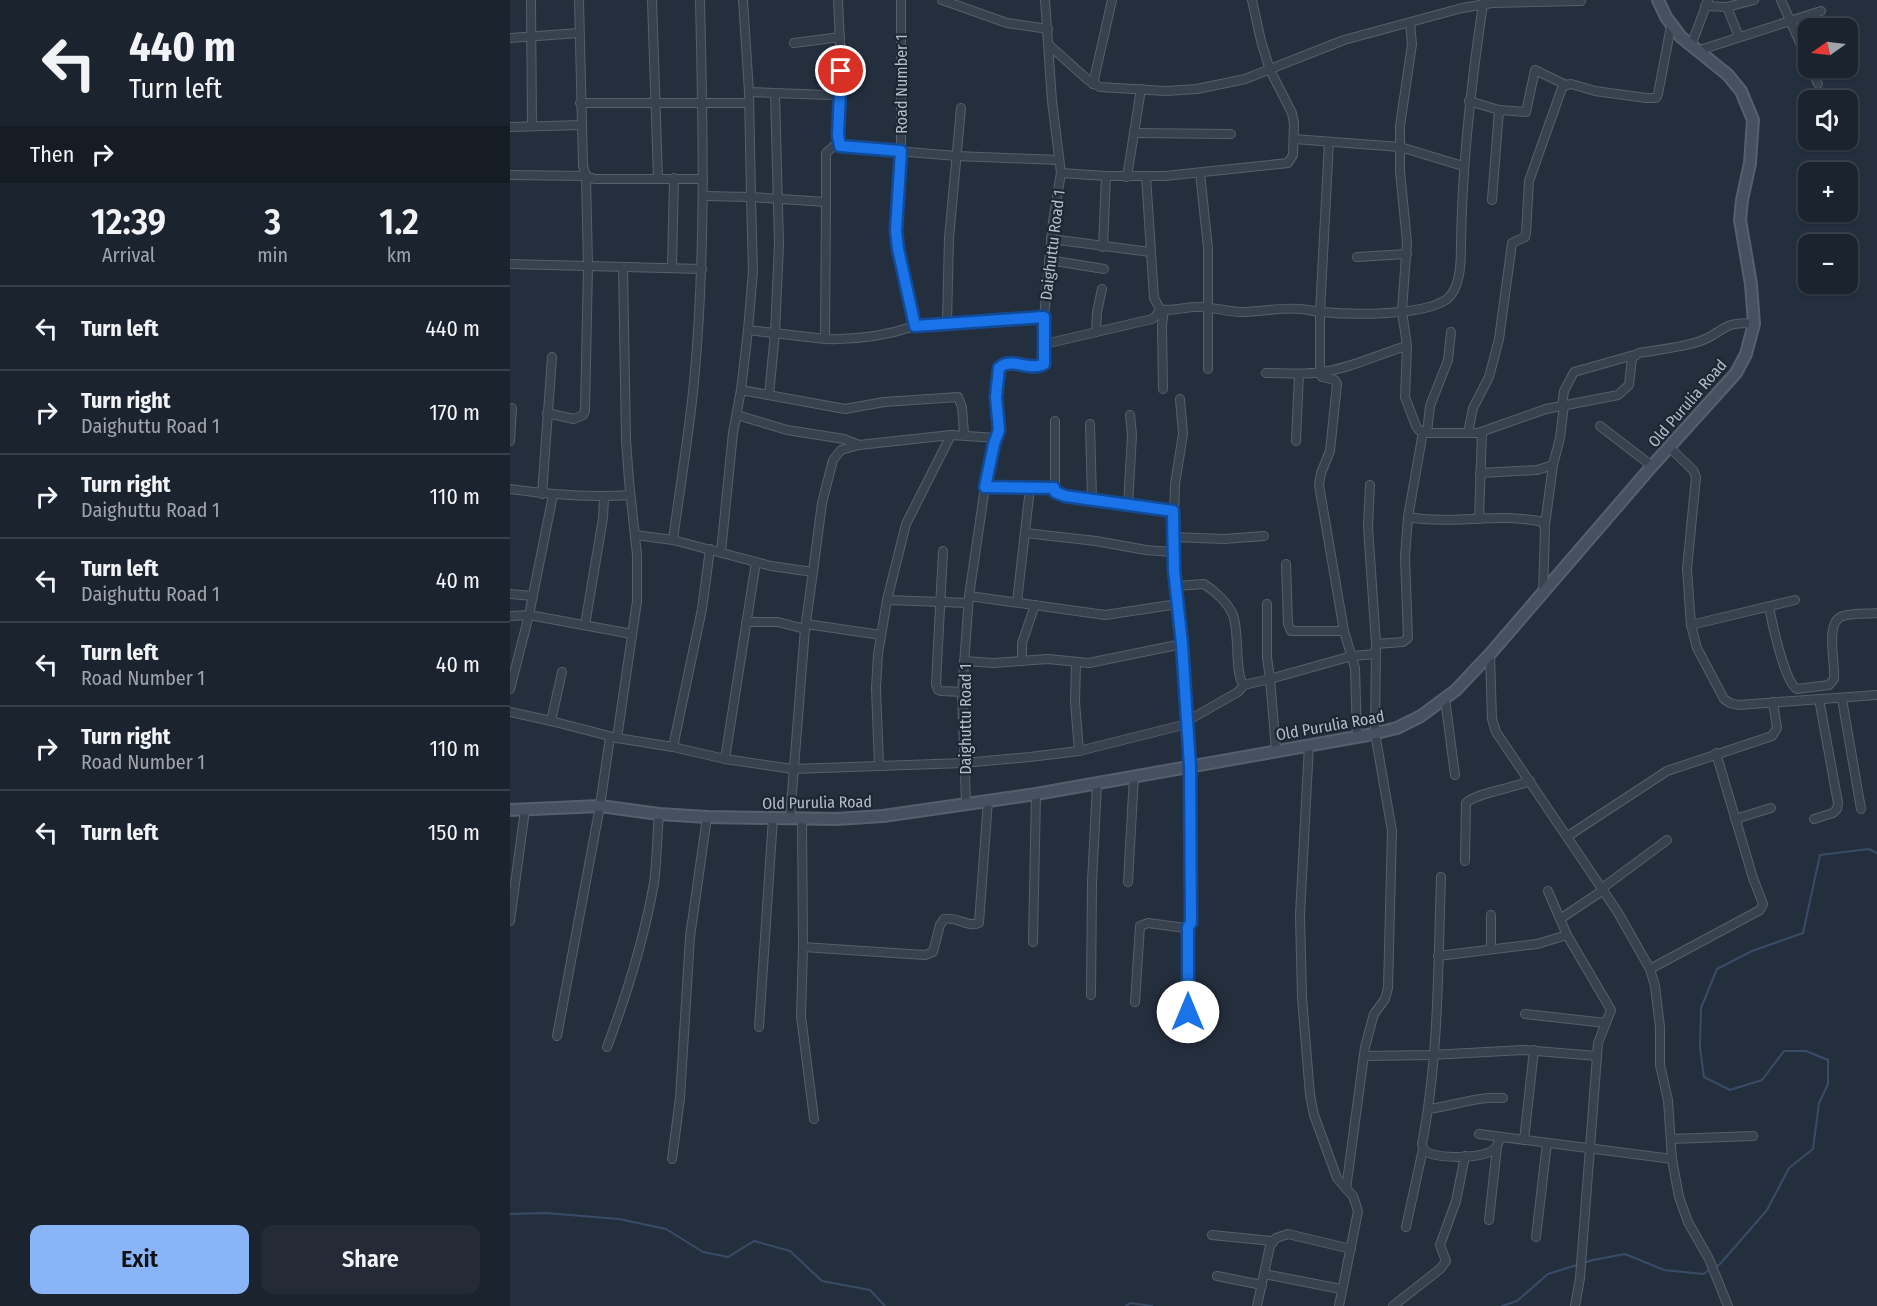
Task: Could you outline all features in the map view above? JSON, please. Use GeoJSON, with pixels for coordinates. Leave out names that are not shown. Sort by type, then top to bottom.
{"type":"FeatureCollection","features":[{"type":"Feature","properties":{"kind":"main road","name":"Old Purulia Road"},"geometry":{"type":"LineString","coordinates":[[510,810],[600,806],[707,818],[836,819],[883,816],[1097,784],[1357,737],[1396,728],[1421,716],[1445,699],[1490,654],[1652,466],[1736,373],[1746,354],[1754,324],[1751,284],[1740,220],[1750,163],[1753,120],[1741,91],[1728,75],[1671,26],[1658,0]]}},
{"type":"Feature","properties":{"kind":"street"},"geometry":{"type":"LineString","coordinates":[[531,0],[532,126]]}},
{"type":"Feature","properties":{"kind":"street"},"geometry":{"type":"LineString","coordinates":[[547,413],[574,419],[583,415],[585,411],[588,266],[586,176],[583,166],[580,103],[579,0]]}},
{"type":"Feature","properties":{"kind":"street"},"geometry":{"type":"LineString","coordinates":[[652,0],[658,178]]}},
{"type":"Feature","properties":{"kind":"street"},"geometry":{"type":"LineString","coordinates":[[673,540],[694,383],[702,269],[704,196],[700,0]]}},
{"type":"Feature","properties":{"kind":"street"},"geometry":{"type":"LineString","coordinates":[[720,552],[741,390],[753,271],[749,92],[743,0]]}},
{"type":"Feature","properties":{"kind":"street"},"geometry":{"type":"LineString","coordinates":[[838,0],[842,87],[839,93],[840,146]]}},
{"type":"Feature","properties":{"kind":"street","name":"Road Number 1"},"geometry":{"type":"LineString","coordinates":[[901,0],[901,151],[896,230],[915,326]]}},
{"type":"Feature","properties":{"kind":"street"},"geometry":{"type":"LineString","coordinates":[[942,0],[1007,22],[1048,29]]}},
{"type":"Feature","properties":{"kind":"street","name":"Daighuttu Road 1"},"geometry":{"type":"LineString","coordinates":[[966,803],[962,692],[964,662],[969,600],[985,487],[999,424],[996,397],[999,368],[1002,364],[1008,363],[1040,367],[1044,364],[1044,317],[1049,260],[1061,173],[1052,101],[1045,0]]}},
{"type":"Feature","properties":{"kind":"street"},"geometry":{"type":"LineString","coordinates":[[1093,84],[1112,0]]}},
{"type":"Feature","properties":{"kind":"street"},"geometry":{"type":"LineString","coordinates":[[1061,173],[1127,177],[1200,173],[1288,163],[1293,155],[1292,113],[1270,70],[1260,41],[1252,0]]}},
{"type":"Feature","properties":{"kind":"street"},"geometry":{"type":"LineString","coordinates":[[1754,0],[1727,7],[1707,3],[1694,48],[1739,37],[1821,11]]}},
{"type":"Feature","properties":{"kind":"street"},"geometry":{"type":"LineString","coordinates":[[1781,0],[1798,39]]}},
{"type":"Feature","properties":{"kind":"street"},"geometry":{"type":"LineString","coordinates":[[1049,45],[1093,84],[1141,89],[1206,88],[1245,79],[1338,42],[1492,1],[1581,1]]}},
{"type":"Feature","properties":{"kind":"street"},"geometry":{"type":"LineString","coordinates":[[1146,176],[1154,298],[1162,309],[1197,306],[1239,312],[1290,308],[1320,312],[1402,311],[1429,308],[1449,298],[1454,291],[1461,255],[1463,166],[1469,101],[1483,4]]}},
{"type":"Feature","properties":{"kind":"street"},"geometry":{"type":"LineString","coordinates":[[1727,7],[1739,37]]}},
{"type":"Feature","properties":{"kind":"street"},"geometry":{"type":"LineString","coordinates":[[1410,22],[1412,44],[1402,110],[1400,147],[1407,254],[1402,311],[1407,346],[1405,397],[1412,420],[1425,432],[1482,432],[1546,409],[1617,395],[1623,392],[1631,381],[1634,356]]}},
{"type":"Feature","properties":{"kind":"street"},"geometry":{"type":"LineString","coordinates":[[1469,101],[1499,110],[1526,112],[1535,70],[1566,85],[1656,98],[1671,26]]}},
{"type":"Feature","properties":{"kind":"street"},"geometry":{"type":"LineString","coordinates":[[510,38],[579,33]]}},
{"type":"Feature","properties":{"kind":"street"},"geometry":{"type":"LineString","coordinates":[[794,43],[840,37]]}},
{"type":"Feature","properties":{"kind":"street"},"geometry":{"type":"LineString","coordinates":[[1815,78],[1818,84]]}},
{"type":"Feature","properties":{"kind":"street"},"geometry":{"type":"LineString","coordinates":[[1468,433],[1473,408],[1493,363],[1504,312],[1512,243],[1525,237],[1526,234],[1529,181],[1558,98],[1566,85]]}},
{"type":"Feature","properties":{"kind":"street"},"geometry":{"type":"LineString","coordinates":[[1127,177],[1141,89]]}},
{"type":"Feature","properties":{"kind":"street"},"geometry":{"type":"LineString","coordinates":[[749,92],[839,93]]}},
{"type":"Feature","properties":{"kind":"street"},"geometry":{"type":"LineString","coordinates":[[769,395],[775,333],[779,244],[775,93]]}},
{"type":"Feature","properties":{"kind":"street"},"geometry":{"type":"LineString","coordinates":[[580,103],[749,103]]}},
{"type":"Feature","properties":{"kind":"street"},"geometry":{"type":"LineString","coordinates":[[947,322],[949,238],[961,108]]}},
{"type":"Feature","properties":{"kind":"street"},"geometry":{"type":"LineString","coordinates":[[1492,200],[1499,110]]}},
{"type":"Feature","properties":{"kind":"street"},"geometry":{"type":"LineString","coordinates":[[510,127],[581,125]]}},
{"type":"Feature","properties":{"kind":"street"},"geometry":{"type":"LineString","coordinates":[[1134,133],[1231,134]]}},
{"type":"Feature","properties":{"kind":"street"},"geometry":{"type":"LineString","coordinates":[[1294,139],[1400,147],[1463,166]]}},
{"type":"Feature","properties":{"kind":"street"},"geometry":{"type":"LineString","coordinates":[[1329,142],[1320,312],[1320,373],[1322,377],[1335,380],[1337,384],[1330,451],[1319,484],[1344,631],[1352,656],[1356,682],[1357,737]]}},
{"type":"Feature","properties":{"kind":"street"},"geometry":{"type":"LineString","coordinates":[[825,339],[826,153],[830,148],[840,146],[957,156],[1059,160]]}},
{"type":"Feature","properties":{"kind":"street"},"geometry":{"type":"LineString","coordinates":[[1200,173],[1209,248],[1208,369]]}},
{"type":"Feature","properties":{"kind":"street"},"geometry":{"type":"LineString","coordinates":[[510,175],[586,176],[595,180],[703,178]]}},
{"type":"Feature","properties":{"kind":"street"},"geometry":{"type":"LineString","coordinates":[[1103,247],[1106,177]]}},
{"type":"Feature","properties":{"kind":"street"},"geometry":{"type":"LineString","coordinates":[[672,268],[674,178]]}},
{"type":"Feature","properties":{"kind":"street"},"geometry":{"type":"LineString","coordinates":[[704,196],[826,202]]}},
{"type":"Feature","properties":{"kind":"street"},"geometry":{"type":"LineString","coordinates":[[1051,239],[1150,252]]}},
{"type":"Feature","properties":{"kind":"street"},"geometry":{"type":"LineString","coordinates":[[1357,257],[1407,254]]}},
{"type":"Feature","properties":{"kind":"street"},"geometry":{"type":"LineString","coordinates":[[1049,260],[1104,269]]}},
{"type":"Feature","properties":{"kind":"street"},"geometry":{"type":"LineString","coordinates":[[510,264],[702,269]]}},
{"type":"Feature","properties":{"kind":"street"},"geometry":{"type":"LineString","coordinates":[[557,1036],[614,737],[637,601],[637,555],[626,440],[622,267]]}},
{"type":"Feature","properties":{"kind":"street"},"geometry":{"type":"LineString","coordinates":[[1096,332],[1102,289]]}},
{"type":"Feature","properties":{"kind":"street"},"geometry":{"type":"LineString","coordinates":[[1045,344],[1152,319],[1162,309]]}},
{"type":"Feature","properties":{"kind":"street"},"geometry":{"type":"LineString","coordinates":[[1162,309],[1163,389]]}},
{"type":"Feature","properties":{"kind":"street"},"geometry":{"type":"LineString","coordinates":[[748,330],[825,339],[877,336],[915,326],[947,322],[1044,317]]}},
{"type":"Feature","properties":{"kind":"street"},"geometry":{"type":"LineString","coordinates":[[1543,591],[1545,525],[1553,465],[1560,438],[1564,391],[1574,372],[1639,353],[1696,343],[1711,337],[1727,325],[1740,322],[1754,324]]}},
{"type":"Feature","properties":{"kind":"street"},"geometry":{"type":"LineString","coordinates":[[1376,644],[1403,642],[1408,638],[1406,557],[1408,517],[1430,406],[1448,360],[1451,332]]}},
{"type":"Feature","properties":{"kind":"street"},"geometry":{"type":"LineString","coordinates":[[1266,373],[1320,373],[1356,364],[1383,352],[1407,346]]}},
{"type":"Feature","properties":{"kind":"street"},"geometry":{"type":"LineString","coordinates":[[542,494],[552,357]]}},
{"type":"Feature","properties":{"kind":"street"},"geometry":{"type":"LineString","coordinates":[[1296,441],[1299,374]]}},
{"type":"Feature","properties":{"kind":"street"},"geometry":{"type":"LineString","coordinates":[[741,390],[845,409],[884,402],[958,397],[962,407],[964,434]]}},
{"type":"Feature","properties":{"kind":"street"},"geometry":{"type":"LineString","coordinates":[[1180,399],[1183,434],[1173,511],[1173,552],[1190,766],[1191,923],[1188,927],[1188,1012]]}},
{"type":"Feature","properties":{"kind":"street"},"geometry":{"type":"LineString","coordinates":[[510,441],[512,408]]}},
{"type":"Feature","properties":{"kind":"street"},"geometry":{"type":"LineString","coordinates":[[736,415],[787,430],[844,439],[859,445]]}},
{"type":"Feature","properties":{"kind":"street"},"geometry":{"type":"LineString","coordinates":[[1128,505],[1132,435],[1130,415]]}},
{"type":"Feature","properties":{"kind":"street"},"geometry":{"type":"LineString","coordinates":[[1055,421],[1054,488],[1059,495],[1173,511]]}},
{"type":"Feature","properties":{"kind":"street"},"geometry":{"type":"LineString","coordinates":[[1090,424],[1092,499]]}},
{"type":"Feature","properties":{"kind":"street"},"geometry":{"type":"LineString","coordinates":[[1600,426],[1652,466]]}},
{"type":"Feature","properties":{"kind":"street"},"geometry":{"type":"LineString","coordinates":[[1479,519],[1482,432]]}},
{"type":"Feature","properties":{"kind":"street"},"geometry":{"type":"LineString","coordinates":[[814,1119],[801,1016],[803,947],[793,769],[813,572],[822,503],[833,460],[841,450],[859,445],[964,434],[997,438]]}},
{"type":"Feature","properties":{"kind":"street"},"geometry":{"type":"LineString","coordinates":[[879,765],[876,688],[887,600],[906,524],[951,435]]}},
{"type":"Feature","properties":{"kind":"street"},"geometry":{"type":"LineString","coordinates":[[1669,447],[1693,470],[1696,477],[1687,569],[1691,625],[1697,648],[1724,699],[1738,705],[1877,695]]}},
{"type":"Feature","properties":{"kind":"street"},"geometry":{"type":"LineString","coordinates":[[1480,473],[1537,470],[1553,465]]}},
{"type":"Feature","properties":{"kind":"street"},"geometry":{"type":"LineString","coordinates":[[1346,1189],[1364,1056],[1374,1014],[1385,999],[1388,988],[1392,831],[1376,733],[1376,644],[1368,527],[1370,485]]}},
{"type":"Feature","properties":{"kind":"street"},"geometry":{"type":"LineString","coordinates":[[985,487],[1054,488]]}},
{"type":"Feature","properties":{"kind":"street"},"geometry":{"type":"LineString","coordinates":[[1017,602],[1030,488]]}},
{"type":"Feature","properties":{"kind":"street"},"geometry":{"type":"LineString","coordinates":[[510,489],[553,495],[604,497],[630,495]]}},
{"type":"Feature","properties":{"kind":"street"},"geometry":{"type":"LineString","coordinates":[[510,689],[529,615],[553,495]]}},
{"type":"Feature","properties":{"kind":"street"},"geometry":{"type":"LineString","coordinates":[[585,626],[603,518],[604,497]]}},
{"type":"Feature","properties":{"kind":"street"},"geometry":{"type":"LineString","coordinates":[[1408,517],[1425,520],[1509,518],[1539,521],[1545,525]]}},
{"type":"Feature","properties":{"kind":"street"},"geometry":{"type":"LineString","coordinates":[[1025,533],[1173,552]]}},
{"type":"Feature","properties":{"kind":"street"},"geometry":{"type":"LineString","coordinates":[[635,535],[673,540],[756,562],[813,572]]}},
{"type":"Feature","properties":{"kind":"street"},"geometry":{"type":"LineString","coordinates":[[1173,537],[1224,539],[1264,536]]}},
{"type":"Feature","properties":{"kind":"street"},"geometry":{"type":"LineString","coordinates":[[673,747],[702,609],[710,549]]}},
{"type":"Feature","properties":{"kind":"street"},"geometry":{"type":"LineString","coordinates":[[943,551],[936,684],[938,690],[941,691],[962,692]]}},
{"type":"Feature","properties":{"kind":"street"},"geometry":{"type":"LineString","coordinates":[[725,759],[756,562]]}},
{"type":"Feature","properties":{"kind":"street"},"geometry":{"type":"LineString","coordinates":[[1286,564],[1288,624],[1291,631],[1344,631]]}},
{"type":"Feature","properties":{"kind":"street"},"geometry":{"type":"LineString","coordinates":[[1176,586],[1204,584],[1227,605],[1233,614],[1236,627],[1239,678],[1244,685]]}},
{"type":"Feature","properties":{"kind":"street"},"geometry":{"type":"LineString","coordinates":[[510,594],[533,596]]}},
{"type":"Feature","properties":{"kind":"street"},"geometry":{"type":"LineString","coordinates":[[887,600],[940,603],[969,600],[1017,602],[1105,615],[1178,604]]}},
{"type":"Feature","properties":{"kind":"street"},"geometry":{"type":"LineString","coordinates":[[1691,625],[1795,600]]}},
{"type":"Feature","properties":{"kind":"street"},"geometry":{"type":"LineString","coordinates":[[1267,603],[1267,657],[1276,750]]}},
{"type":"Feature","properties":{"kind":"street"},"geometry":{"type":"LineString","coordinates":[[1022,661],[1024,636],[1035,605]]}},
{"type":"Feature","properties":{"kind":"street"},"geometry":{"type":"LineString","coordinates":[[1769,607],[1787,673],[1792,685],[1797,689],[1829,685],[1834,679],[1832,631],[1835,621],[1843,615],[1877,613]]}},
{"type":"Feature","properties":{"kind":"street"},"geometry":{"type":"LineString","coordinates":[[510,616],[529,615],[632,634]]}},
{"type":"Feature","properties":{"kind":"street"},"geometry":{"type":"LineString","coordinates":[[746,621],[778,622],[881,635]]}},
{"type":"Feature","properties":{"kind":"street"},"geometry":{"type":"LineString","coordinates":[[964,662],[993,663],[1048,659],[1076,663],[1104,661],[1182,644]]}},
{"type":"Feature","properties":{"kind":"street"},"geometry":{"type":"LineString","coordinates":[[510,712],[614,737],[725,759],[793,769],[964,763],[1079,751],[1187,724],[1187,721],[1238,692],[1244,685],[1270,680],[1352,656],[1376,654]]}},
{"type":"Feature","properties":{"kind":"street"},"geometry":{"type":"LineString","coordinates":[[1490,654],[1493,725],[1617,911],[1650,969],[1657,1006],[1660,1065],[1668,1100],[1672,1159],[1683,1209],[1709,1259],[1728,1306]]}},
{"type":"Feature","properties":{"kind":"street"},"geometry":{"type":"LineString","coordinates":[[1076,663],[1075,702],[1079,751]]}},
{"type":"Feature","properties":{"kind":"street"},"geometry":{"type":"LineString","coordinates":[[551,721],[562,672]]}},
{"type":"Feature","properties":{"kind":"street"},"geometry":{"type":"LineString","coordinates":[[1445,699],[1455,775]]}},
{"type":"Feature","properties":{"kind":"street"},"geometry":{"type":"LineString","coordinates":[[1814,819],[1833,813],[1838,804],[1819,699]]}},
{"type":"Feature","properties":{"kind":"street"},"geometry":{"type":"LineString","coordinates":[[1842,699],[1861,809]]}},
{"type":"Feature","properties":{"kind":"street"},"geometry":{"type":"LineString","coordinates":[[1568,836],[1667,771],[1716,753],[1768,738],[1776,733],[1777,722],[1773,702]]}},
{"type":"Feature","properties":{"kind":"street"},"geometry":{"type":"LineString","coordinates":[[1309,745],[1300,915],[1302,998],[1310,1095],[1314,1115],[1337,1178],[1353,1196],[1358,1211],[1339,1306]]}},
{"type":"Feature","properties":{"kind":"street"},"geometry":{"type":"LineString","coordinates":[[1650,969],[1760,910],[1763,904],[1753,878],[1716,753]]}},
{"type":"Feature","properties":{"kind":"street"},"geometry":{"type":"LineString","coordinates":[[1128,882],[1134,776]]}},
{"type":"Feature","properties":{"kind":"street"},"geometry":{"type":"LineString","coordinates":[[1464,861],[1466,803],[1476,797],[1530,781]]}},
{"type":"Feature","properties":{"kind":"street"},"geometry":{"type":"LineString","coordinates":[[1090,995],[1097,784]]}},
{"type":"Feature","properties":{"kind":"street"},"geometry":{"type":"LineString","coordinates":[[1033,942],[1036,794]]}},
{"type":"Feature","properties":{"kind":"street"},"geometry":{"type":"LineString","coordinates":[[803,947],[926,955],[933,952],[940,925],[945,919],[952,918],[971,925],[979,923],[988,800]]}},
{"type":"Feature","properties":{"kind":"street"},"geometry":{"type":"LineString","coordinates":[[1735,819],[1771,808]]}},
{"type":"Feature","properties":{"kind":"street"},"geometry":{"type":"LineString","coordinates":[[510,921],[525,810]]}},
{"type":"Feature","properties":{"kind":"street"},"geometry":{"type":"LineString","coordinates":[[608,1047],[627,995],[654,882],[659,814]]}},
{"type":"Feature","properties":{"kind":"street"},"geometry":{"type":"LineString","coordinates":[[672,1159],[680,1098],[690,937],[707,818]]}},
{"type":"Feature","properties":{"kind":"street"},"geometry":{"type":"LineString","coordinates":[[759,1027],[773,818]]}},
{"type":"Feature","properties":{"kind":"street"},"geometry":{"type":"LineString","coordinates":[[1560,919],[1602,891],[1601,889],[1668,840]]}},
{"type":"Feature","properties":{"kind":"street"},"geometry":{"type":"LineString","coordinates":[[1406,1227],[1429,1109],[1441,877]]}},
{"type":"Feature","properties":{"kind":"street"},"geometry":{"type":"LineString","coordinates":[[1548,891],[1567,935],[1610,1006],[1610,1013],[1598,1043],[1580,1278],[1575,1306]]}},
{"type":"Feature","properties":{"kind":"street"},"geometry":{"type":"LineString","coordinates":[[1491,915],[1491,948]]}},
{"type":"Feature","properties":{"kind":"street"},"geometry":{"type":"LineString","coordinates":[[1135,1002],[1140,926],[1148,923],[1188,927]]}},
{"type":"Feature","properties":{"kind":"street"},"geometry":{"type":"LineString","coordinates":[[1438,956],[1537,944],[1567,935]]}},
{"type":"Feature","properties":{"kind":"street"},"geometry":{"type":"LineString","coordinates":[[1525,1014],[1606,1023]]}},
{"type":"Feature","properties":{"kind":"street"},"geometry":{"type":"LineString","coordinates":[[1364,1056],[1534,1050],[1597,1056]]}},
{"type":"Feature","properties":{"kind":"street"},"geometry":{"type":"LineString","coordinates":[[1524,1140],[1534,1050]]}},
{"type":"Feature","properties":{"kind":"street"},"geometry":{"type":"LineString","coordinates":[[1429,1109],[1490,1097],[1503,1098]]}},
{"type":"Feature","properties":{"kind":"street"},"geometry":{"type":"LineString","coordinates":[[1479,1134],[1672,1159]]}},
{"type":"Feature","properties":{"kind":"street"},"geometry":{"type":"LineString","coordinates":[[1671,1139],[1753,1136]]}},
{"type":"Feature","properties":{"kind":"street"},"geometry":{"type":"LineString","coordinates":[[1489,1221],[1497,1147],[1501,1137]]}},
{"type":"Feature","properties":{"kind":"street"},"geometry":{"type":"LineString","coordinates":[[1536,1237],[1547,1143]]}},
{"type":"Feature","properties":{"kind":"street"},"geometry":{"type":"LineString","coordinates":[[1423,1149],[1433,1155],[1465,1156],[1490,1152],[1497,1147]]}},
{"type":"Feature","properties":{"kind":"street"},"geometry":{"type":"LineString","coordinates":[[1393,1306],[1444,1265],[1446,1258],[1440,1245],[1458,1194],[1465,1156]]}},
{"type":"Feature","properties":{"kind":"street"},"geometry":{"type":"LineString","coordinates":[[1257,1306],[1272,1242],[1276,1238],[1288,1234],[1351,1249]]}},
{"type":"Feature","properties":{"kind":"street"},"geometry":{"type":"LineString","coordinates":[[1212,1235],[1272,1242]]}},
{"type":"Feature","properties":{"kind":"street"},"geometry":{"type":"LineString","coordinates":[[1264,1274],[1341,1289]]}},
{"type":"Feature","properties":{"kind":"street"},"geometry":{"type":"LineString","coordinates":[[1217,1276],[1262,1285]]}},
{"type":"Feature","properties":{"kind":"waterway"},"geometry":{"type":"LineString","coordinates":[[1502,1306],[1517,1301],[1548,1274],[1593,1260],[1625,1254],[1664,1270],[1703,1274],[1720,1264],[1767,1210],[1789,1168],[1813,1149],[1819,1103],[1828,1084],[1828,1060],[1806,1051],[1784,1051],[1762,1080],[1730,1090],[1704,1077],[1700,1048],[1701,1008],[1717,969],[1752,951],[1803,933],[1820,855],[1869,849],[1877,853]]}},
{"type":"Feature","properties":{"kind":"waterway"},"geometry":{"type":"LineString","coordinates":[[510,1214],[546,1213],[619,1219],[666,1229],[703,1252],[728,1257],[754,1241],[790,1251],[822,1281],[870,1290],[885,1306]]}},
{"type":"Feature","properties":{"kind":"waterway"},"geometry":{"type":"LineString","coordinates":[[1126,1306],[1130,1303],[1152,1306]]}},
{"type":"Feature","properties":{"kind":"route"},"geometry":{"type":"LineString","coordinates":[[841,71],[838,135],[840,146],[901,151],[896,230],[915,326],[1044,317],[1044,364],[1034,367],[1008,363],[1002,364],[999,368],[996,397],[999,430],[985,487],[1054,488],[1059,495],[1173,511],[1174,570],[1182,644],[1190,766],[1191,923],[1188,927],[1188,1012]]}}]}
